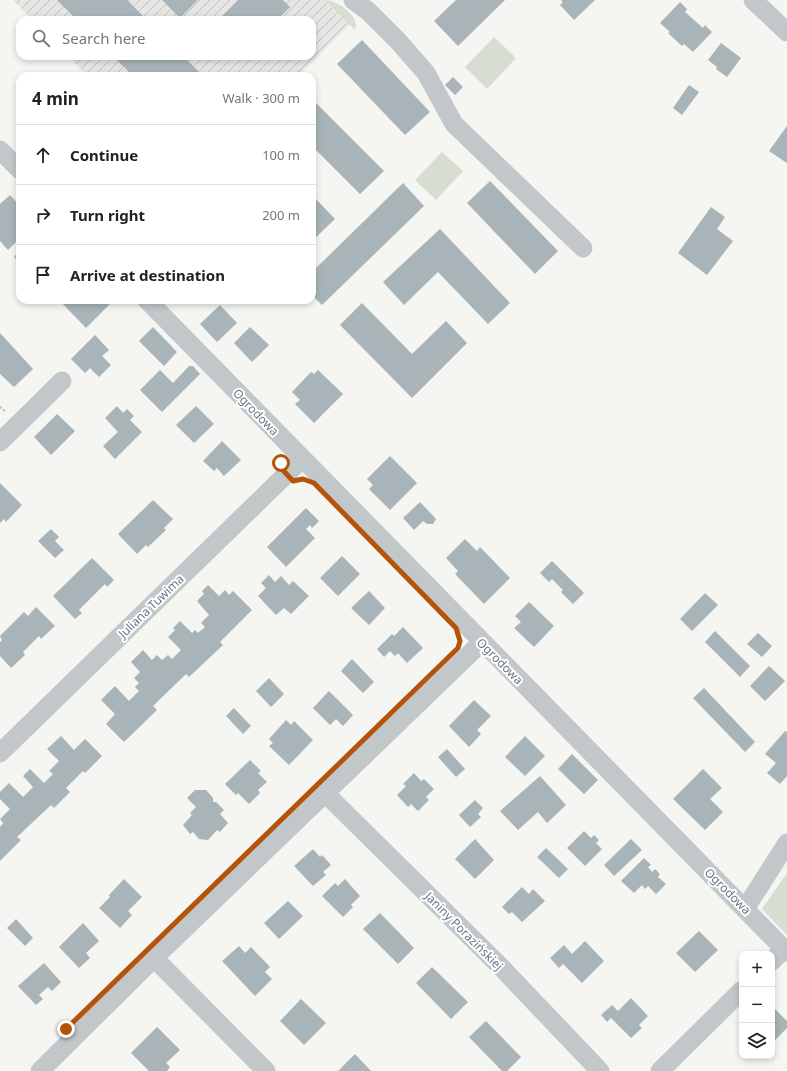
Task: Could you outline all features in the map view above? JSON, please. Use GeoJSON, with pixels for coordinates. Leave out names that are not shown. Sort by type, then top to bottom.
{"type":"FeatureCollection","features":[{"type":"Feature","properties":{"kind":"street"},"geometry":{"type":"LineString","coordinates":[[353,0],[368,12],[399,42],[426,73],[454,124],[582,248]]}},
{"type":"Feature","properties":{"kind":"street"},"geometry":{"type":"LineString","coordinates":[[753,0],[787,32]]}},
{"type":"Feature","properties":{"kind":"street"},"geometry":{"type":"LineString","coordinates":[[0,150],[16,166]]}},
{"type":"Feature","properties":{"kind":"street","name":"Ogrodowa"},"geometry":{"type":"LineString","coordinates":[[151,304],[302,460],[745,909],[781,954]]}},
{"type":"Feature","properties":{"kind":"street"},"geometry":{"type":"LineString","coordinates":[[4,432],[62,381]]}},
{"type":"Feature","properties":{"kind":"street","name":"Juliana Tuwima"},"geometry":{"type":"LineString","coordinates":[[0,752],[302,460]]}},
{"type":"Feature","properties":{"kind":"street"},"geometry":{"type":"LineString","coordinates":[[40,1071],[154,958],[326,794],[482,642]]}},
{"type":"Feature","properties":{"kind":"street","name":"Janiny Porazińskiej"},"geometry":{"type":"LineString","coordinates":[[326,794],[499,965],[600,1071]]}},
{"type":"Feature","properties":{"kind":"street"},"geometry":{"type":"LineString","coordinates":[[745,909],[787,843]]}},
{"type":"Feature","properties":{"kind":"street"},"geometry":{"type":"LineString","coordinates":[[154,958],[266,1071]]}},
{"type":"Feature","properties":{"kind":"street"},"geometry":{"type":"LineString","coordinates":[[660,1071],[739,993]]}},
{"type":"Feature","properties":{"kind":"shaded area"},"geometry":{"type":"Polygon","coordinates":[[[13,0],[325,0],[350,24],[316,58],[316,16],[28,16],[13,0]]]}},
{"type":"Feature","properties":{"kind":"shaded area"},"geometry":{"type":"Polygon","coordinates":[[[325,0],[341,6],[351,14],[356,25],[355,30],[325,0]]]}},
{"type":"Feature","properties":{"kind":"shaded area"},"geometry":{"type":"Polygon","coordinates":[[[494,37],[516,58],[487,89],[465,67],[494,37]]]}},
{"type":"Feature","properties":{"kind":"shaded area"},"geometry":{"type":"Polygon","coordinates":[[[72,60],[314,60],[302,72],[83,72],[72,60]]]}},
{"type":"Feature","properties":{"kind":"shaded area"},"geometry":{"type":"Polygon","coordinates":[[[442,152],[463,171],[436,200],[415,180],[442,152]]]}},
{"type":"Feature","properties":{"kind":"shaded area"},"geometry":{"type":"Polygon","coordinates":[[[787,873],[787,935],[762,909],[787,873]]]}},
{"type":"Feature","properties":{"kind":"building"},"geometry":{"type":"Polygon","coordinates":[[[57,0],[127,0],[143,16],[73,16],[57,0]]]}},
{"type":"Feature","properties":{"kind":"building"},"geometry":{"type":"Polygon","coordinates":[[[162,0],[198,0],[182,16],[178,16],[162,0]]]}},
{"type":"Feature","properties":{"kind":"building"},"geometry":{"type":"Polygon","coordinates":[[[238,0],[283,0],[290,7],[281,16],[222,16],[238,0]]]}},
{"type":"Feature","properties":{"kind":"building"},"geometry":{"type":"Polygon","coordinates":[[[456,0],[505,0],[458,46],[434,21],[456,0]]]}},
{"type":"Feature","properties":{"kind":"building"},"geometry":{"type":"Polygon","coordinates":[[[561,0],[595,0],[574,20],[560,5],[563,2],[561,0]]]}},
{"type":"Feature","properties":{"kind":"building"},"geometry":{"type":"Polygon","coordinates":[[[680,2],[687,9],[685,12],[703,28],[705,25],[712,32],[693,52],[684,44],[682,46],[660,23],[680,2]]]}},
{"type":"Feature","properties":{"kind":"building"},"geometry":{"type":"Polygon","coordinates":[[[362,40],[430,112],[405,135],[337,64],[362,40]]]}},
{"type":"Feature","properties":{"kind":"building"},"geometry":{"type":"Polygon","coordinates":[[[721,43],[741,58],[727,77],[716,69],[717,67],[708,60],[721,43]]]}},
{"type":"Feature","properties":{"kind":"building"},"geometry":{"type":"Polygon","coordinates":[[[117,60],[187,60],[199,72],[129,72],[117,60]]]}},
{"type":"Feature","properties":{"kind":"building"},"geometry":{"type":"Polygon","coordinates":[[[453,77],[463,87],[455,95],[445,85],[453,77]]]}},
{"type":"Feature","properties":{"kind":"building"},"geometry":{"type":"Polygon","coordinates":[[[689,85],[699,92],[682,115],[673,108],[689,85]]]}},
{"type":"Feature","properties":{"kind":"building"},"geometry":{"type":"Polygon","coordinates":[[[316,103],[384,171],[360,194],[316,150],[316,103]]]}},
{"type":"Feature","properties":{"kind":"building"},"geometry":{"type":"Polygon","coordinates":[[[787,126],[787,163],[769,151],[787,126]]]}},
{"type":"Feature","properties":{"kind":"building"},"geometry":{"type":"Polygon","coordinates":[[[490,181],[558,251],[535,274],[467,203],[490,181]]]}},
{"type":"Feature","properties":{"kind":"building"},"geometry":{"type":"Polygon","coordinates":[[[403,183],[424,206],[322,305],[316,299],[316,268],[403,183]]]}},
{"type":"Feature","properties":{"kind":"building"},"geometry":{"type":"Polygon","coordinates":[[[10,195],[16,202],[16,242],[8,250],[0,241],[0,204],[10,195]]]}},
{"type":"Feature","properties":{"kind":"building"},"geometry":{"type":"Polygon","coordinates":[[[316,199],[335,219],[316,237],[316,199]]]}},
{"type":"Feature","properties":{"kind":"building"},"geometry":{"type":"Polygon","coordinates":[[[711,207],[725,217],[717,229],[733,241],[707,275],[678,253],[711,207]]]}},
{"type":"Feature","properties":{"kind":"building"},"geometry":{"type":"Polygon","coordinates":[[[440,229],[510,303],[488,324],[438,272],[404,305],[383,282],[440,229]]]}},
{"type":"Feature","properties":{"kind":"building"},"geometry":{"type":"Polygon","coordinates":[[[362,303],[412,354],[446,321],[467,343],[412,398],[340,325],[362,303]]]}},
{"type":"Feature","properties":{"kind":"building"},"geometry":{"type":"Polygon","coordinates":[[[63,304],[110,304],[86,328],[63,304]]]}},
{"type":"Feature","properties":{"kind":"building"},"geometry":{"type":"Polygon","coordinates":[[[220,305],[237,323],[217,342],[200,324],[220,305]]]}},
{"type":"Feature","properties":{"kind":"building"},"geometry":{"type":"Polygon","coordinates":[[[153,327],[177,352],[164,366],[139,341],[153,327]]]}},
{"type":"Feature","properties":{"kind":"building"},"geometry":{"type":"Polygon","coordinates":[[[250,327],[269,345],[252,362],[234,343],[250,327]]]}},
{"type":"Feature","properties":{"kind":"building"},"geometry":{"type":"Polygon","coordinates":[[[0,333],[33,369],[14,387],[0,374],[0,333]]]}},
{"type":"Feature","properties":{"kind":"building"},"geometry":{"type":"Polygon","coordinates":[[[95,335],[109,350],[102,356],[111,365],[99,377],[90,368],[85,373],[71,359],[95,335]]]}},
{"type":"Feature","properties":{"kind":"building"},"geometry":{"type":"Polygon","coordinates":[[[189,366],[193,366],[200,374],[162,412],[140,390],[160,370],[173,383],[189,366]]]}},
{"type":"Feature","properties":{"kind":"building"},"geometry":{"type":"Polygon","coordinates":[[[318,370],[343,394],[314,423],[295,404],[300,400],[292,392],[311,372],[314,374],[318,370]]]}},
{"type":"Feature","properties":{"kind":"building"},"geometry":{"type":"Polygon","coordinates":[[[117,406],[123,413],[127,409],[134,416],[130,420],[142,432],[115,459],[103,446],[118,432],[105,418],[117,406]]]}},
{"type":"Feature","properties":{"kind":"building"},"geometry":{"type":"Polygon","coordinates":[[[196,406],[214,424],[194,443],[176,425],[196,406]]]}},
{"type":"Feature","properties":{"kind":"building"},"geometry":{"type":"Polygon","coordinates":[[[57,414],[75,431],[51,455],[34,437],[57,414]]]}},
{"type":"Feature","properties":{"kind":"building"},"geometry":{"type":"Polygon","coordinates":[[[222,441],[241,460],[224,476],[217,468],[214,471],[203,461],[222,441]]]}},
{"type":"Feature","properties":{"kind":"building"},"geometry":{"type":"Polygon","coordinates":[[[390,456],[417,483],[390,510],[369,489],[373,485],[367,479],[390,456]]]}},
{"type":"Feature","properties":{"kind":"building"},"geometry":{"type":"Polygon","coordinates":[[[0,483],[22,505],[6,522],[4,519],[0,523],[0,483]]]}},
{"type":"Feature","properties":{"kind":"building"},"geometry":{"type":"Polygon","coordinates":[[[153,500],[173,519],[164,528],[166,530],[148,547],[146,545],[137,554],[118,534],[153,500]]]}},
{"type":"Feature","properties":{"kind":"building"},"geometry":{"type":"Polygon","coordinates":[[[420,502],[436,519],[433,524],[427,524],[423,521],[414,530],[403,518],[420,502]]]}},
{"type":"Feature","properties":{"kind":"building"},"geometry":{"type":"Polygon","coordinates":[[[306,508],[319,521],[312,528],[310,525],[306,529],[315,538],[286,567],[267,547],[306,508]]]}},
{"type":"Feature","properties":{"kind":"building"},"geometry":{"type":"Polygon","coordinates":[[[51,529],[59,537],[55,541],[64,550],[55,558],[38,541],[51,529]]]}},
{"type":"Feature","properties":{"kind":"building"},"geometry":{"type":"Polygon","coordinates":[[[465,539],[477,551],[480,547],[510,578],[484,604],[455,574],[458,571],[446,558],[465,539]]]}},
{"type":"Feature","properties":{"kind":"building"},"geometry":{"type":"Polygon","coordinates":[[[342,556],[360,574],[338,596],[320,578],[342,556]]]}},
{"type":"Feature","properties":{"kind":"building"},"geometry":{"type":"Polygon","coordinates":[[[92,558],[114,580],[107,587],[105,584],[79,610],[82,613],[75,619],[53,596],[92,558]]]}},
{"type":"Feature","properties":{"kind":"building"},"geometry":{"type":"Polygon","coordinates":[[[552,561],[584,593],[573,604],[561,592],[563,590],[552,579],[549,582],[540,573],[552,561]]]}},
{"type":"Feature","properties":{"kind":"building"},"geometry":{"type":"Polygon","coordinates":[[[269,575],[275,582],[281,576],[289,585],[293,581],[309,596],[291,614],[284,608],[276,615],[258,596],[266,588],[261,583],[269,575]]]}},
{"type":"Feature","properties":{"kind":"building"},"geometry":{"type":"Polygon","coordinates":[[[208,585],[219,596],[225,590],[229,595],[233,591],[252,610],[220,642],[223,645],[189,677],[186,674],[153,706],[157,710],[124,742],[106,724],[115,714],[101,700],[115,686],[129,701],[139,691],[135,687],[139,683],[134,678],[140,672],[131,662],[143,650],[152,660],[157,655],[162,660],[168,655],[172,659],[181,650],[168,637],[175,630],[173,628],[180,621],[192,633],[195,630],[198,633],[205,627],[201,623],[209,615],[197,601],[204,594],[202,591],[208,585]]]}},
{"type":"Feature","properties":{"kind":"building"},"geometry":{"type":"Polygon","coordinates":[[[369,591],[385,608],[369,625],[351,608],[369,591]]]}},
{"type":"Feature","properties":{"kind":"building"},"geometry":{"type":"Polygon","coordinates":[[[705,593],[718,605],[692,631],[680,619],[705,593]]]}},
{"type":"Feature","properties":{"kind":"building"},"geometry":{"type":"Polygon","coordinates":[[[529,602],[554,626],[534,647],[514,628],[521,622],[515,616],[529,602]]]}},
{"type":"Feature","properties":{"kind":"building"},"geometry":{"type":"Polygon","coordinates":[[[36,607],[55,626],[41,639],[39,636],[23,652],[25,655],[11,668],[0,656],[0,642],[2,640],[0,636],[24,612],[28,616],[36,607]]]}},
{"type":"Feature","properties":{"kind":"building"},"geometry":{"type":"Polygon","coordinates":[[[403,627],[423,648],[407,663],[398,653],[395,656],[390,651],[384,657],[377,649],[392,634],[394,636],[403,627]]]}},
{"type":"Feature","properties":{"kind":"building"},"geometry":{"type":"Polygon","coordinates":[[[715,631],[750,666],[740,677],[705,642],[715,631]]]}},
{"type":"Feature","properties":{"kind":"building"},"geometry":{"type":"Polygon","coordinates":[[[758,633],[772,646],[762,657],[747,644],[758,633]]]}},
{"type":"Feature","properties":{"kind":"building"},"geometry":{"type":"Polygon","coordinates":[[[352,659],[374,682],[363,693],[341,671],[352,659]]]}},
{"type":"Feature","properties":{"kind":"building"},"geometry":{"type":"Polygon","coordinates":[[[769,666],[785,681],[765,701],[750,686],[769,666]]]}},
{"type":"Feature","properties":{"kind":"building"},"geometry":{"type":"Polygon","coordinates":[[[269,678],[284,694],[271,707],[256,691],[269,678]]]}},
{"type":"Feature","properties":{"kind":"building"},"geometry":{"type":"Polygon","coordinates":[[[704,688],[755,742],[745,752],[693,698],[704,688]]]}},
{"type":"Feature","properties":{"kind":"building"},"geometry":{"type":"Polygon","coordinates":[[[329,691],[353,715],[343,726],[336,719],[330,725],[313,708],[329,691]]]}},
{"type":"Feature","properties":{"kind":"building"},"geometry":{"type":"Polygon","coordinates":[[[474,700],[491,716],[477,730],[481,734],[469,747],[449,726],[474,700]]]}},
{"type":"Feature","properties":{"kind":"building"},"geometry":{"type":"Polygon","coordinates":[[[234,708],[251,726],[243,734],[226,716],[234,708]]]}},
{"type":"Feature","properties":{"kind":"building"},"geometry":{"type":"Polygon","coordinates":[[[286,720],[291,725],[294,721],[313,740],[289,765],[269,746],[273,743],[269,739],[286,720]]]}},
{"type":"Feature","properties":{"kind":"building"},"geometry":{"type":"Polygon","coordinates":[[[785,731],[787,732],[787,776],[780,784],[767,773],[776,763],[765,754],[785,731]]]}},
{"type":"Feature","properties":{"kind":"building"},"geometry":{"type":"Polygon","coordinates":[[[61,736],[74,750],[85,739],[102,756],[85,773],[83,771],[66,788],[70,792],[54,808],[51,805],[17,837],[21,840],[0,861],[0,827],[3,823],[0,819],[10,809],[0,799],[0,792],[9,783],[23,797],[33,787],[23,776],[30,769],[44,783],[53,774],[49,771],[59,761],[47,749],[61,736]]]}},
{"type":"Feature","properties":{"kind":"building"},"geometry":{"type":"Polygon","coordinates":[[[525,736],[545,756],[525,776],[505,757],[525,736]]]}},
{"type":"Feature","properties":{"kind":"building"},"geometry":{"type":"Polygon","coordinates":[[[447,749],[465,769],[456,777],[438,757],[447,749]]]}},
{"type":"Feature","properties":{"kind":"building"},"geometry":{"type":"Polygon","coordinates":[[[572,754],[598,780],[584,794],[558,769],[572,754]]]}},
{"type":"Feature","properties":{"kind":"building"},"geometry":{"type":"Polygon","coordinates":[[[250,760],[261,771],[258,773],[267,782],[258,790],[260,793],[249,804],[238,793],[236,795],[225,784],[250,760]]]}},
{"type":"Feature","properties":{"kind":"building"},"geometry":{"type":"Polygon","coordinates":[[[703,769],[722,788],[710,799],[723,812],[705,830],[673,799],[703,769]]]}},
{"type":"Feature","properties":{"kind":"building"},"geometry":{"type":"Polygon","coordinates":[[[414,773],[421,781],[424,779],[434,789],[426,797],[429,800],[418,811],[411,804],[408,807],[397,795],[406,786],[403,784],[414,773]]]}},
{"type":"Feature","properties":{"kind":"building"},"geometry":{"type":"Polygon","coordinates":[[[540,776],[566,805],[547,823],[538,812],[518,830],[500,811],[540,776]]]}},
{"type":"Feature","properties":{"kind":"building"},"geometry":{"type":"Polygon","coordinates":[[[195,790],[206,790],[213,798],[213,802],[216,802],[224,810],[220,814],[228,823],[220,832],[217,830],[208,840],[199,839],[193,832],[190,834],[183,825],[192,815],[190,813],[196,807],[187,798],[195,790]]]}},
{"type":"Feature","properties":{"kind":"building"},"geometry":{"type":"Polygon","coordinates":[[[475,800],[483,808],[478,814],[481,817],[470,827],[459,815],[475,800]]]}},
{"type":"Feature","properties":{"kind":"building"},"geometry":{"type":"Polygon","coordinates":[[[584,831],[591,838],[594,835],[599,840],[596,843],[602,849],[585,866],[567,848],[584,831]]]}},
{"type":"Feature","properties":{"kind":"building"},"geometry":{"type":"Polygon","coordinates":[[[475,839],[494,860],[475,879],[455,859],[475,839]]]}},
{"type":"Feature","properties":{"kind":"building"},"geometry":{"type":"Polygon","coordinates":[[[631,839],[642,850],[614,876],[604,865],[631,839]]]}},
{"type":"Feature","properties":{"kind":"building"},"geometry":{"type":"Polygon","coordinates":[[[546,848],[568,869],[559,878],[537,857],[546,848]]]}},
{"type":"Feature","properties":{"kind":"building"},"geometry":{"type":"Polygon","coordinates":[[[313,849],[320,857],[322,855],[331,865],[323,872],[326,875],[313,886],[294,866],[313,849]]]}},
{"type":"Feature","properties":{"kind":"building"},"geometry":{"type":"Polygon","coordinates":[[[644,858],[651,865],[648,867],[652,872],[655,869],[660,874],[658,877],[666,884],[656,894],[648,886],[645,889],[642,885],[634,893],[621,881],[644,858]]]}},
{"type":"Feature","properties":{"kind":"building"},"geometry":{"type":"Polygon","coordinates":[[[124,879],[142,897],[128,911],[132,915],[120,928],[99,908],[124,879]]]}},
{"type":"Feature","properties":{"kind":"building"},"geometry":{"type":"Polygon","coordinates":[[[345,879],[360,896],[351,905],[353,907],[343,917],[322,896],[335,883],[338,886],[345,879]]]}},
{"type":"Feature","properties":{"kind":"building"},"geometry":{"type":"Polygon","coordinates":[[[522,887],[529,894],[533,889],[545,901],[522,922],[512,912],[509,914],[502,907],[522,887]]]}},
{"type":"Feature","properties":{"kind":"building"},"geometry":{"type":"Polygon","coordinates":[[[288,901],[303,916],[279,939],[264,923],[288,901]]]}},
{"type":"Feature","properties":{"kind":"building"},"geometry":{"type":"Polygon","coordinates":[[[380,913],[414,948],[398,964],[363,929],[380,913]]]}},
{"type":"Feature","properties":{"kind":"building"},"geometry":{"type":"Polygon","coordinates":[[[16,919],[33,938],[25,946],[7,928],[16,919]]]}},
{"type":"Feature","properties":{"kind":"building"},"geometry":{"type":"Polygon","coordinates":[[[83,923],[99,941],[86,953],[90,958],[79,968],[59,947],[83,923]]]}},
{"type":"Feature","properties":{"kind":"building"},"geometry":{"type":"Polygon","coordinates":[[[699,931],[718,950],[695,972],[676,953],[699,931]]]}},
{"type":"Feature","properties":{"kind":"building"},"geometry":{"type":"Polygon","coordinates":[[[585,941],[604,961],[582,983],[563,964],[559,968],[550,958],[564,945],[572,954],[585,941]]]}},
{"type":"Feature","properties":{"kind":"building"},"geometry":{"type":"Polygon","coordinates":[[[239,946],[245,953],[251,947],[270,967],[265,972],[272,979],[255,996],[222,961],[239,946]]]}},
{"type":"Feature","properties":{"kind":"building"},"geometry":{"type":"Polygon","coordinates":[[[44,963],[61,982],[52,991],[48,987],[39,995],[43,999],[36,1005],[18,986],[44,963]]]}},
{"type":"Feature","properties":{"kind":"building"},"geometry":{"type":"Polygon","coordinates":[[[432,967],[468,1002],[451,1019],[416,983],[432,967]]]}},
{"type":"Feature","properties":{"kind":"building"},"geometry":{"type":"Polygon","coordinates":[[[631,998],[648,1016],[639,1025],[642,1028],[631,1038],[611,1018],[607,1022],[601,1015],[612,1005],[618,1011],[631,998]]]}},
{"type":"Feature","properties":{"kind":"building"},"geometry":{"type":"Polygon","coordinates":[[[301,999],[326,1023],[304,1045],[280,1021],[301,999]]]}},
{"type":"Feature","properties":{"kind":"building"},"geometry":{"type":"Polygon","coordinates":[[[775,1009],[787,1021],[787,1028],[775,1040],[775,1009]]]}},
{"type":"Feature","properties":{"kind":"building"},"geometry":{"type":"Polygon","coordinates":[[[486,1021],[521,1057],[507,1071],[502,1071],[469,1037],[486,1021]]]}},
{"type":"Feature","properties":{"kind":"building"},"geometry":{"type":"Polygon","coordinates":[[[157,1027],[180,1050],[166,1063],[170,1067],[167,1071],[149,1071],[131,1053],[157,1027]]]}},
{"type":"Feature","properties":{"kind":"building"},"geometry":{"type":"Polygon","coordinates":[[[355,1054],[371,1071],[338,1071],[355,1054]]]}},
{"type":"Feature","properties":{"kind":"route"},"geometry":{"type":"LineString","coordinates":[[66,1029],[310,794],[458,648],[460,641],[456,628],[314,483],[303,479],[296,479],[293,481],[280,467],[281,463]]}}]}
